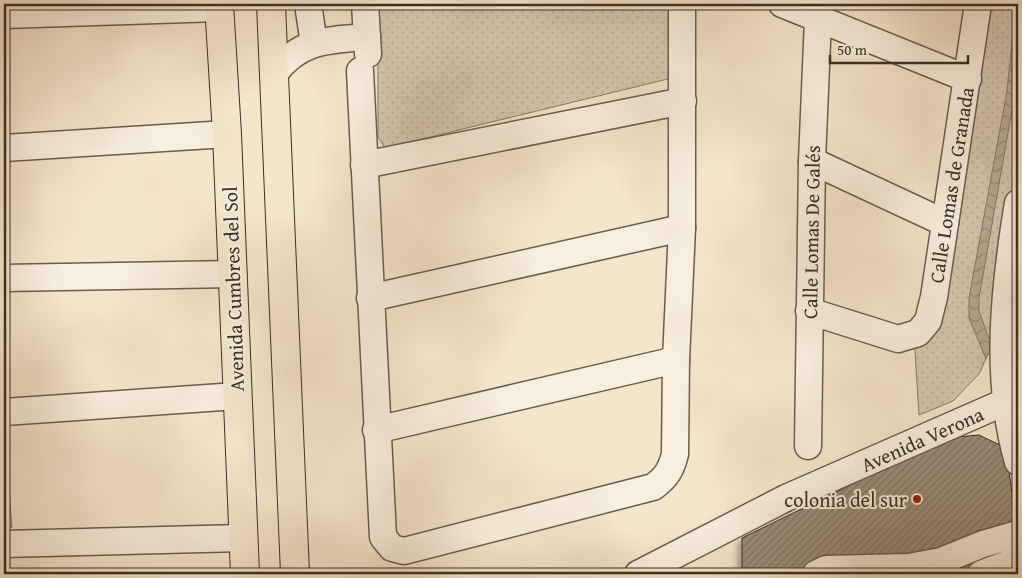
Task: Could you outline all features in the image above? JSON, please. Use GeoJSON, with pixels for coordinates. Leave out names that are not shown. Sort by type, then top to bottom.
{"type":"FeatureCollection","features":[{"type":"Feature","properties":{"kind":"main road"},"geometry":{"type":"LineString","coordinates":[[271,4],[295,574]]}},
{"type":"Feature","properties":{"kind":"main road","name":"Avenida Cumbres del Sol"},"geometry":{"type":"LineString","coordinates":[[219,6],[227,134],[242,538],[245,574]]}},
{"type":"Feature","properties":{"kind":"street"},"geometry":{"type":"LineString","coordinates":[[308,4],[314,44]]}},
{"type":"Feature","properties":{"kind":"street"},"geometry":{"type":"LineString","coordinates":[[364,4],[364,166],[376,430],[383,537],[392,548],[404,551],[653,487],[665,478],[672,465],[675,454],[676,360],[682,228],[682,4]]}},
{"type":"Feature","properties":{"kind":"street"},"geometry":{"type":"LineString","coordinates":[[782,4],[968,79]]}},
{"type":"Feature","properties":{"kind":"street","name":"Calle Lomas de Granada"},"geometry":{"type":"LineString","coordinates":[[809,311],[898,339],[918,333],[928,321],[934,297],[978,4]]}},
{"type":"Feature","properties":{"kind":"street"},"geometry":{"type":"LineString","coordinates":[[4,15],[219,6]]}},
{"type":"Feature","properties":{"kind":"street","name":"Calle Lomas De Galés"},"geometry":{"type":"LineString","coordinates":[[808,446],[812,161],[818,19]]}},
{"type":"Feature","properties":{"kind":"street"},"geometry":{"type":"LineString","coordinates":[[274,74],[291,55],[314,44],[365,55]]}},
{"type":"Feature","properties":{"kind":"street"},"geometry":{"type":"LineString","coordinates":[[364,166],[683,101]]}},
{"type":"Feature","properties":{"kind":"street"},"geometry":{"type":"LineString","coordinates":[[4,148],[227,134]]}},
{"type":"Feature","properties":{"kind":"street"},"geometry":{"type":"LineString","coordinates":[[812,161],[945,223]]}},
{"type":"Feature","properties":{"kind":"street"},"geometry":{"type":"LineString","coordinates":[[1018,203],[1006,311],[1018,462]]}},
{"type":"Feature","properties":{"kind":"street"},"geometry":{"type":"LineString","coordinates":[[370,298],[682,228]]}},
{"type":"Feature","properties":{"kind":"street"},"geometry":{"type":"LineString","coordinates":[[4,278],[233,274]]}},
{"type":"Feature","properties":{"kind":"street"},"geometry":{"type":"LineString","coordinates":[[376,430],[676,360]]}},
{"type":"Feature","properties":{"kind":"street"},"geometry":{"type":"LineString","coordinates":[[4,412],[237,396]]}},
{"type":"Feature","properties":{"kind":"street","name":"Avenida Verona"},"geometry":{"type":"LineString","coordinates":[[638,574],[786,498],[1012,402]]}},
{"type":"Feature","properties":{"kind":"street"},"geometry":{"type":"LineString","coordinates":[[816,574],[826,569],[948,568],[983,544],[1018,534]]}},
{"type":"Feature","properties":{"kind":"street"},"geometry":{"type":"LineString","coordinates":[[4,544],[242,538]]}},
{"type":"Feature","properties":{"kind":"street"},"geometry":{"type":"LineString","coordinates":[[981,574],[1018,560]]}},
{"type":"Feature","properties":{"kind":"shaded area"},"geometry":{"type":"Polygon","coordinates":[[[378,4],[671,4],[672,78],[385,148],[378,137],[378,4]]]}},
{"type":"Feature","properties":{"kind":"shaded area"},"geometry":{"type":"Polygon","coordinates":[[[978,4],[1018,4],[1018,203],[995,339],[979,374],[953,401],[919,415],[914,335],[978,4]]]}},
{"type":"Feature","properties":{"kind":"shaded area"},"geometry":{"type":"Polygon","coordinates":[[[4,424],[12,528],[4,522],[4,424]]]}},
{"type":"Feature","properties":{"kind":"water"},"geometry":{"type":"Polygon","coordinates":[[[1016,4],[1018,4],[1018,68],[1015,93],[979,298],[979,311],[992,347],[986,359],[969,318],[969,298],[1007,91],[1016,4]]]}},
{"type":"Feature","properties":{"kind":"building","name":"colonia del sur"},"geometry":{"type":"Polygon","coordinates":[[[979,435],[1006,448],[1018,530],[1018,574],[742,574],[742,538],[947,438],[979,435]]]}},
{"type":"Feature","properties":{"kind":"place","name":"colonia del sur"},"geometry":{"type":"Point","coordinates":[917,499]}}]}
